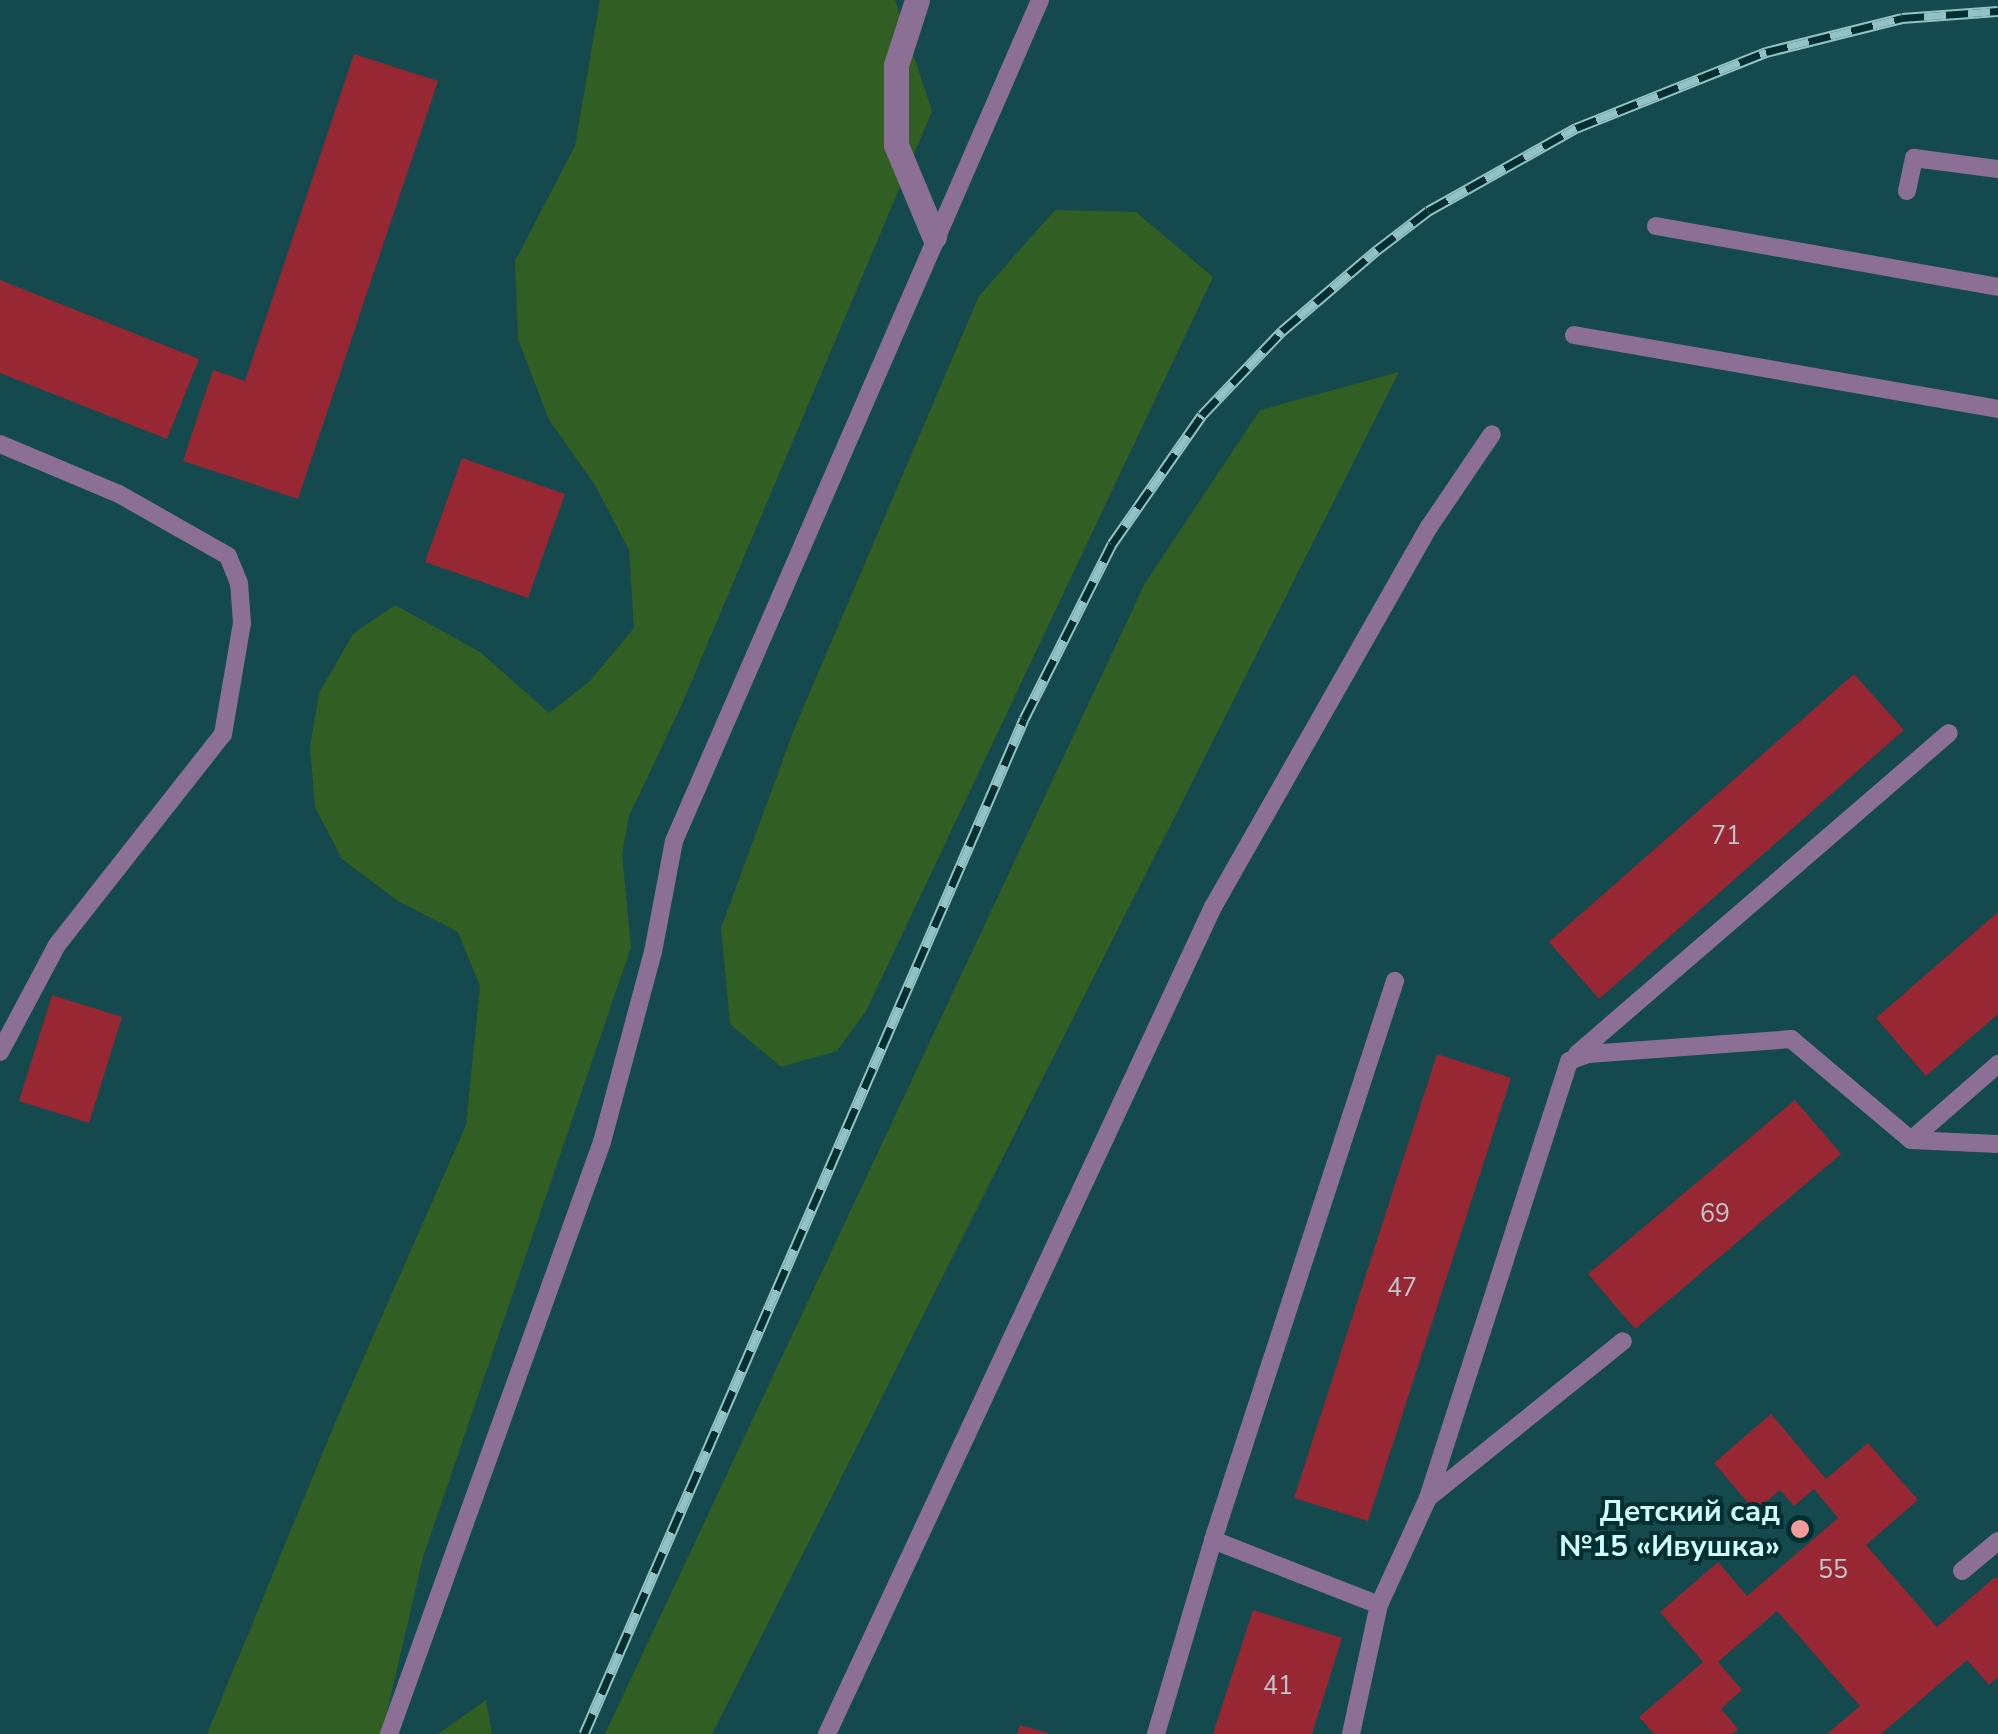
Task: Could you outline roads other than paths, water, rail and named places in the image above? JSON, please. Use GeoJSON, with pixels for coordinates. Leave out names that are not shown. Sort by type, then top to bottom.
{"type":"FeatureCollection","features":[{"type":"Feature","properties":{"kind":"street"},"geometry":{"type":"LineString","coordinates":[[917,0],[896,64],[896,145],[934,236]]}},
{"type":"Feature","properties":{"kind":"lane"},"geometry":{"type":"LineString","coordinates":[[390,1734],[602,1142],[653,952],[674,841],[934,236],[1040,0]]}},
{"type":"Feature","properties":{"kind":"lane"},"geometry":{"type":"LineString","coordinates":[[1907,191],[1914,158],[1998,169]]}},
{"type":"Feature","properties":{"kind":"lane"},"geometry":{"type":"LineString","coordinates":[[1656,226],[1998,287]]}},
{"type":"Feature","properties":{"kind":"lane"},"geometry":{"type":"LineString","coordinates":[[1574,335],[1998,409]]}},
{"type":"Feature","properties":{"kind":"lane"},"geometry":{"type":"LineString","coordinates":[[827,1734],[1214,906],[1429,527],[1492,434]]}},
{"type":"Feature","properties":{"kind":"lane"},"geometry":{"type":"LineString","coordinates":[[0,444],[119,494],[228,556],[239,583],[242,623],[223,734],[57,945],[0,1052]]}},
{"type":"Feature","properties":{"kind":"lane"},"geometry":{"type":"LineString","coordinates":[[1352,1734],[1379,1605],[1428,1498],[1569,1061],[1949,733]]}},
{"type":"Feature","properties":{"kind":"lane"},"geometry":{"type":"LineString","coordinates":[[1156,1734],[1212,1540],[1395,981]]}},
{"type":"Feature","properties":{"kind":"lane"},"geometry":{"type":"LineString","coordinates":[[1569,1061],[1588,1054],[1790,1040],[1911,1140],[1998,1144]]}},
{"type":"Feature","properties":{"kind":"lane"},"geometry":{"type":"LineString","coordinates":[[1911,1140],[1998,1064]]}},
{"type":"Feature","properties":{"kind":"lane"},"geometry":{"type":"LineString","coordinates":[[1428,1498],[1623,1341]]}},
{"type":"Feature","properties":{"kind":"lane"},"geometry":{"type":"LineString","coordinates":[[1212,1540],[1379,1605]]}},
{"type":"Feature","properties":{"kind":"lane"},"geometry":{"type":"LineString","coordinates":[[1962,1571],[1998,1541]]}},
{"type":"Feature","properties":{"kind":"railway"},"geometry":{"type":"LineString","coordinates":[[584,1734],[1024,719],[1112,544],[1202,415],[1282,331],[1377,250],[1428,211],[1576,128],[1766,52],[1902,18],[1998,11]]}},
{"type":"Feature","properties":{"kind":"place","name":"Детский сад №15 «Ивушка»"},"geometry":{"type":"Point","coordinates":[1800,1529]}}]}
